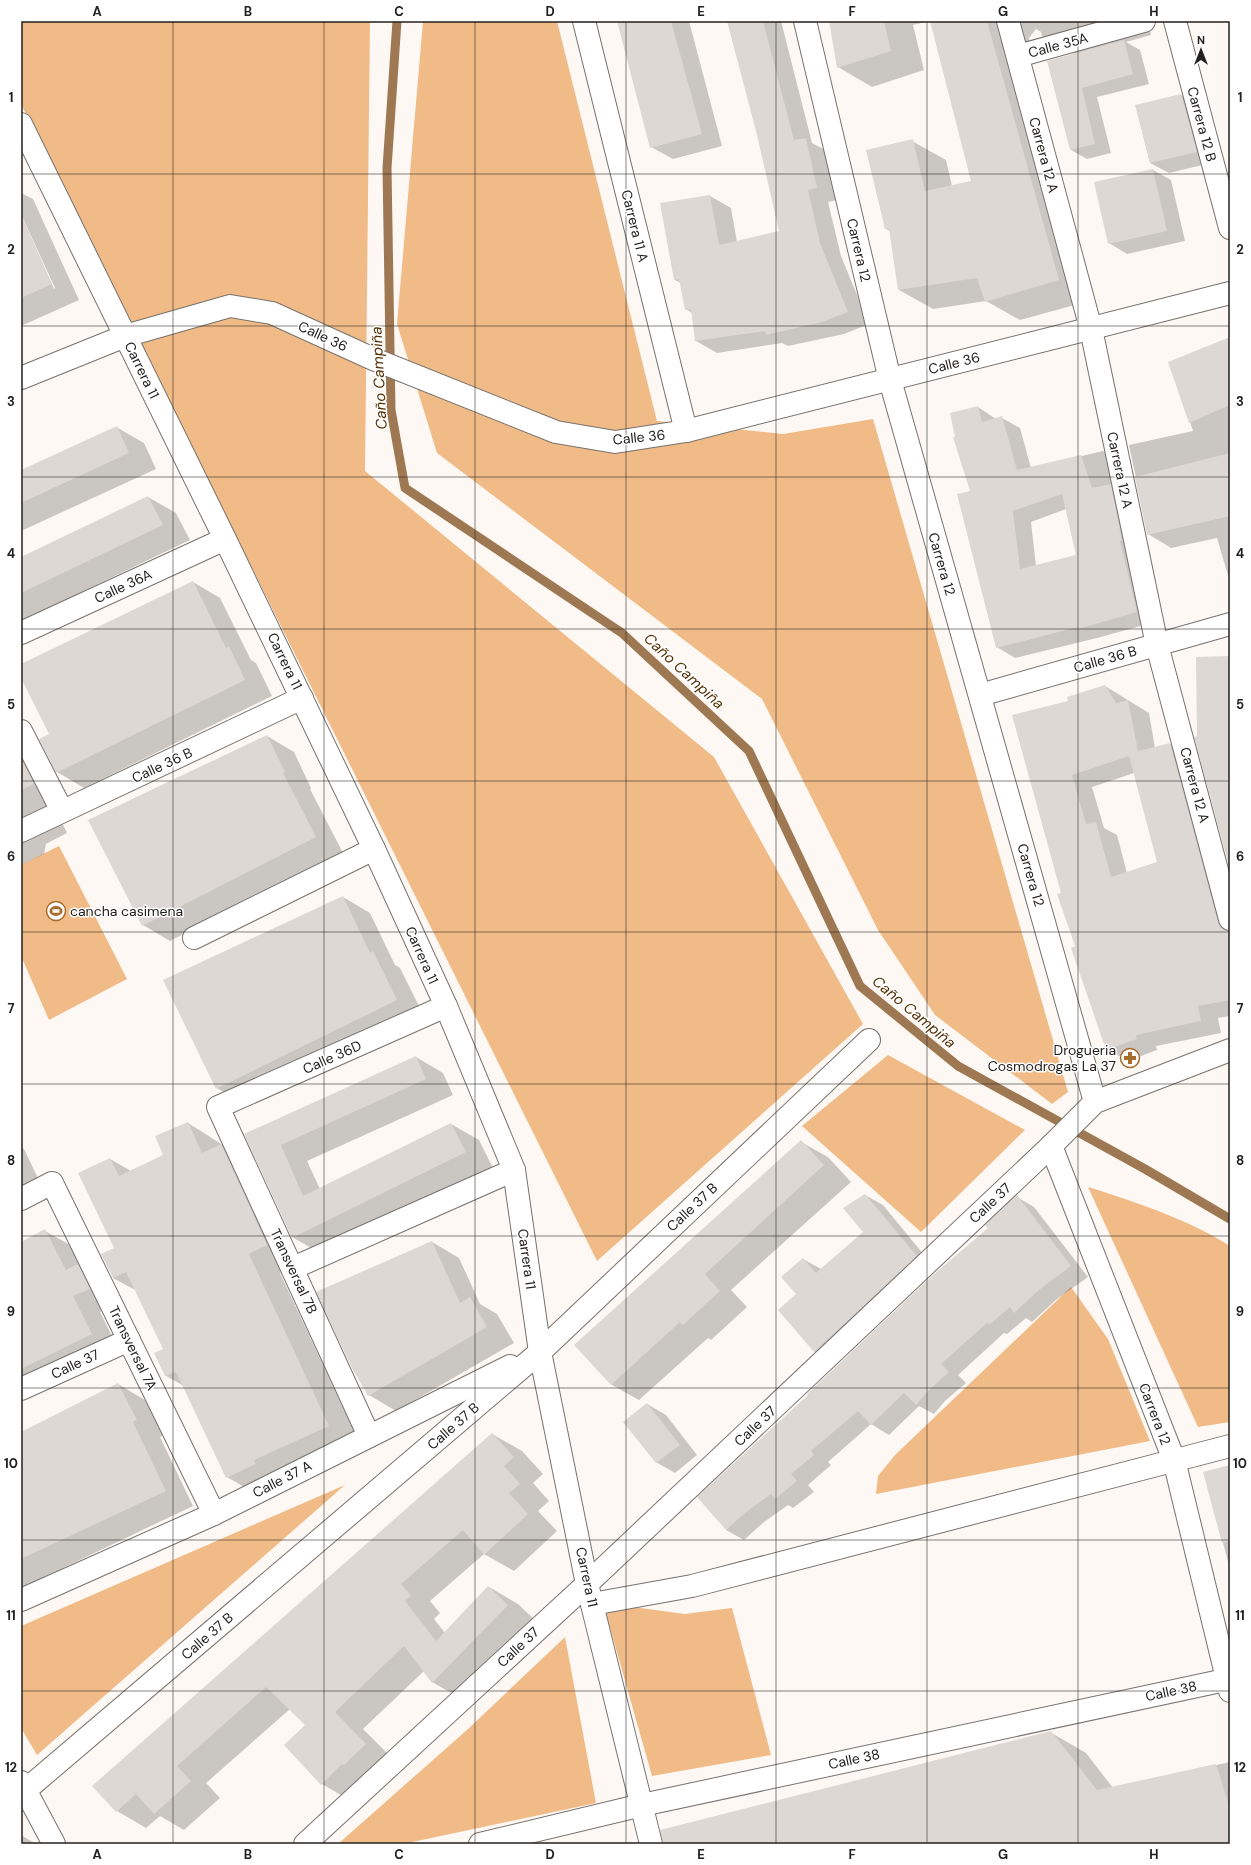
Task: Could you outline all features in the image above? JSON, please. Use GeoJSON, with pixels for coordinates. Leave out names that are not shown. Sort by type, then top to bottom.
{"type":"FeatureCollection","features":[{"type":"Feature","properties":{"kind":"street","name":"Carrera 11 A"},"geometry":{"type":"LineString","coordinates":[[584,21],[686,431]]}},
{"type":"Feature","properties":{"kind":"street","name":"Carrera 12"},"geometry":{"type":"LineString","coordinates":[[805,21],[890,380],[980,695],[1091,1106]]}},
{"type":"Feature","properties":{"kind":"street","name":"Carrera 12 A"},"geometry":{"type":"LineString","coordinates":[[1008,21],[1091,329],[1157,645],[1230,919]]}},
{"type":"Feature","properties":{"kind":"street","name":"Calle 35A"},"geometry":{"type":"LineString","coordinates":[[1018,56],[1144,21]]}},
{"type":"Feature","properties":{"kind":"street","name":"Carrera 12 B"},"geometry":{"type":"LineString","coordinates":[[1175,21],[1230,228]]}},
{"type":"Feature","properties":{"kind":"street","name":"Carrera 11"},"geometry":{"type":"LineString","coordinates":[[22,128],[225,539],[374,849],[446,1006],[514,1170],[540,1352],[590,1594],[651,1844]]}},
{"type":"Feature","properties":{"kind":"street","name":"Calle 36"},"geometry":{"type":"LineString","coordinates":[[21,378],[125,336],[230,306],[272,312],[371,358],[556,432],[615,442],[686,431],[1230,293]]}},
{"type":"Feature","properties":{"kind":"street","name":"Calle 36A"},"geometry":{"type":"LineString","coordinates":[[21,633],[225,539]]}},
{"type":"Feature","properties":{"kind":"street","name":"Calle 36 B"},"geometry":{"type":"LineString","coordinates":[[980,695],[1230,624]]}},
{"type":"Feature","properties":{"kind":"street","name":"Calle 36 B"},"geometry":{"type":"LineString","coordinates":[[21,831],[302,698]]}},
{"type":"Feature","properties":{"kind":"street"},"geometry":{"type":"LineString","coordinates":[[21,731],[62,812]]}},
{"type":"Feature","properties":{"kind":"street"},"geometry":{"type":"LineString","coordinates":[[194,938],[374,849]]}},
{"type":"Feature","properties":{"kind":"street","name":"Calle 36D"},"geometry":{"type":"LineString","coordinates":[[218,1107],[446,1006]]}},
{"type":"Feature","properties":{"kind":"street","name":"Calle 37 B"},"geometry":{"type":"LineString","coordinates":[[23,1789],[540,1352],[869,1040]]}},
{"type":"Feature","properties":{"kind":"street","name":"Calle 37"},"geometry":{"type":"LineString","coordinates":[[305,1844],[590,1594],[1091,1106],[1230,1050]]}},
{"type":"Feature","properties":{"kind":"street","name":"Transversal 7B"},"geometry":{"type":"LineString","coordinates":[[218,1107],[369,1436]]}},
{"type":"Feature","properties":{"kind":"street","name":"Carrera 12"},"geometry":{"type":"LineString","coordinates":[[1055,1142],[1174,1460],[1229,1683]]}},
{"type":"Feature","properties":{"kind":"street"},"geometry":{"type":"LineString","coordinates":[[293,1268],[514,1170]]}},
{"type":"Feature","properties":{"kind":"street","name":"Transversal 7A"},"geometry":{"type":"LineString","coordinates":[[21,1199],[52,1183],[214,1514]]}},
{"type":"Feature","properties":{"kind":"street","name":"Calle 37"},"geometry":{"type":"LineString","coordinates":[[21,1389],[129,1340]]}},
{"type":"Feature","properties":{"kind":"street","name":"Calle 37 A"},"geometry":{"type":"LineString","coordinates":[[21,1600],[214,1514],[540,1352]]}},
{"type":"Feature","properties":{"kind":"street"},"geometry":{"type":"LineString","coordinates":[[590,1594],[692,1586],[1230,1446]]}},
{"type":"Feature","properties":{"kind":"street","name":"Calle 38"},"geometry":{"type":"LineString","coordinates":[[480,1844],[642,1805],[1229,1683]]}},
{"type":"Feature","properties":{"kind":"street"},"geometry":{"type":"LineString","coordinates":[[23,1789],[54,1844]]}},
{"type":"Feature","properties":{"kind":"shaded area"},"geometry":{"type":"Polygon","coordinates":[[[21,21],[370,21],[365,471],[714,757],[863,1024],[597,1261],[21,104],[21,21]]]}},
{"type":"Feature","properties":{"kind":"shaded area"},"geometry":{"type":"Polygon","coordinates":[[[423,21],[557,21],[657,421],[783,434],[873,419],[1068,1092],[1052,1104],[935,1015],[878,930],[762,699],[437,453],[397,324],[423,21]]]}},
{"type":"Feature","properties":{"kind":"shaded area","name":"cancha casimena"},"geometry":{"type":"Polygon","coordinates":[[[59,846],[127,979],[49,1020],[21,956],[21,865],[59,846]]]}},
{"type":"Feature","properties":{"kind":"shaded area"},"geometry":{"type":"Polygon","coordinates":[[[888,1055],[1025,1130],[921,1232],[802,1126],[888,1055]]]}},
{"type":"Feature","properties":{"kind":"shaded area"},"geometry":{"type":"Polygon","coordinates":[[[1088,1187],[1143,1205],[1179,1219],[1214,1236],[1230,1246],[1230,1422],[1198,1427],[1088,1187]]]}},
{"type":"Feature","properties":{"kind":"shaded area"},"geometry":{"type":"Polygon","coordinates":[[[1071,1287],[1108,1339],[1150,1441],[876,1494],[878,1476],[895,1455],[1071,1287]]]}},
{"type":"Feature","properties":{"kind":"shaded area"},"geometry":{"type":"Polygon","coordinates":[[[345,1485],[37,1755],[21,1728],[21,1626],[345,1485]]]}},
{"type":"Feature","properties":{"kind":"shaded area"},"geometry":{"type":"Polygon","coordinates":[[[603,1603],[685,1614],[732,1608],[771,1755],[652,1776],[603,1603]]]}},
{"type":"Feature","properties":{"kind":"shaded area"},"geometry":{"type":"Polygon","coordinates":[[[565,1637],[596,1803],[403,1844],[338,1844],[468,1729],[565,1637]]]}},
{"type":"Feature","properties":{"kind":"building"},"geometry":{"type":"Polygon","coordinates":[[[617,21],[671,21],[702,134],[650,148],[617,21]]]}},
{"type":"Feature","properties":{"kind":"building"},"geometry":{"type":"Polygon","coordinates":[[[727,21],[763,21],[794,140],[806,138],[817,188],[808,190],[820,243],[848,312],[822,322],[766,335],[765,331],[695,341],[691,309],[685,310],[679,279],[674,280],[660,203],[710,195],[719,245],[779,231],[757,135],[727,21]]]}},
{"type":"Feature","properties":{"kind":"building"},"geometry":{"type":"Polygon","coordinates":[[[829,21],[884,21],[891,51],[837,68],[829,21]]]}},
{"type":"Feature","properties":{"kind":"building"},"geometry":{"type":"Polygon","coordinates":[[[930,21],[987,21],[1059,280],[985,302],[977,278],[898,290],[889,229],[885,229],[866,150],[913,139],[925,191],[971,181],[930,21]]]}},
{"type":"Feature","properties":{"kind":"building"},"geometry":{"type":"Polygon","coordinates":[[[1124,40],[1133,74],[1082,88],[1095,144],[1070,150],[1047,61],[1124,40]]]}},
{"type":"Feature","properties":{"kind":"building"},"geometry":{"type":"Polygon","coordinates":[[[1181,94],[1197,152],[1150,163],[1135,105],[1181,94]]]}},
{"type":"Feature","properties":{"kind":"building"},"geometry":{"type":"Polygon","coordinates":[[[1153,169],[1167,231],[1108,244],[1094,182],[1153,169]]]}},
{"type":"Feature","properties":{"kind":"building"},"geometry":{"type":"Polygon","coordinates":[[[21,214],[52,284],[21,298],[21,214]]]}},
{"type":"Feature","properties":{"kind":"building"},"geometry":{"type":"Polygon","coordinates":[[[1230,337],[1230,405],[1189,423],[1168,362],[1230,337]]]}},
{"type":"Feature","properties":{"kind":"building"},"geometry":{"type":"Polygon","coordinates":[[[978,406],[982,422],[1002,416],[1017,470],[1081,455],[1092,488],[1111,484],[1122,541],[1120,541],[1137,612],[1078,629],[1078,627],[996,648],[957,494],[970,491],[953,437],[955,437],[950,413],[978,406]],[[1062,494],[1013,511],[1020,569],[1076,555],[1062,494]]]}},
{"type":"Feature","properties":{"kind":"building"},"geometry":{"type":"Polygon","coordinates":[[[117,426],[129,453],[21,503],[21,470],[117,426]]]}},
{"type":"Feature","properties":{"kind":"building"},"geometry":{"type":"Polygon","coordinates":[[[1230,453],[1230,516],[1147,535],[1135,477],[1230,453]]]}},
{"type":"Feature","properties":{"kind":"building"},"geometry":{"type":"Polygon","coordinates":[[[148,496],[163,525],[21,593],[21,557],[148,496]]]}},
{"type":"Feature","properties":{"kind":"building"},"geometry":{"type":"Polygon","coordinates":[[[193,581],[226,648],[229,646],[245,680],[56,773],[39,739],[49,734],[21,678],[21,664],[193,581]]]}},
{"type":"Feature","properties":{"kind":"building"},"geometry":{"type":"Polygon","coordinates":[[[1230,656],[1230,870],[1194,737],[1197,736],[1196,657],[1230,656]]]}},
{"type":"Feature","properties":{"kind":"building"},"geometry":{"type":"Polygon","coordinates":[[[1105,685],[1116,703],[1128,700],[1138,751],[1170,743],[1218,922],[1221,928],[1230,931],[1230,1000],[1198,1006],[1201,1021],[1136,1035],[1137,1039],[1106,1050],[1071,948],[1075,946],[1057,894],[1061,893],[1012,715],[1068,701],[1067,697],[1105,685]],[[1129,756],[1072,775],[1086,824],[1096,822],[1111,877],[1157,862],[1129,756]]]}},
{"type":"Feature","properties":{"kind":"building"},"geometry":{"type":"Polygon","coordinates":[[[267,735],[285,772],[283,773],[316,837],[142,926],[88,820],[267,735]]]}},
{"type":"Feature","properties":{"kind":"building"},"geometry":{"type":"Polygon","coordinates":[[[21,758],[34,784],[21,790],[21,758]]]}},
{"type":"Feature","properties":{"kind":"building"},"geometry":{"type":"Polygon","coordinates":[[[343,896],[370,953],[373,951],[397,1000],[216,1089],[163,980],[343,896]]]}},
{"type":"Feature","properties":{"kind":"building"},"geometry":{"type":"Polygon","coordinates":[[[416,1056],[426,1079],[281,1145],[303,1196],[451,1123],[466,1152],[292,1238],[244,1134],[416,1056]]]}},
{"type":"Feature","properties":{"kind":"building"},"geometry":{"type":"Polygon","coordinates":[[[188,1122],[202,1153],[221,1144],[267,1245],[249,1254],[329,1426],[254,1460],[256,1464],[226,1478],[176,1372],[165,1376],[154,1353],[163,1349],[126,1272],[113,1278],[101,1254],[114,1248],[78,1173],[110,1158],[119,1176],[163,1155],[155,1136],[188,1122]]]}},
{"type":"Feature","properties":{"kind":"building"},"geometry":{"type":"Polygon","coordinates":[[[801,1140],[824,1165],[705,1274],[720,1291],[683,1325],[680,1322],[611,1385],[574,1345],[801,1140]]]}},
{"type":"Feature","properties":{"kind":"building"},"geometry":{"type":"Polygon","coordinates":[[[865,1194],[917,1256],[814,1352],[778,1310],[796,1294],[781,1277],[803,1258],[816,1273],[863,1232],[843,1208],[865,1194]]]}},
{"type":"Feature","properties":{"kind":"building"},"geometry":{"type":"Polygon","coordinates":[[[1017,1195],[1071,1266],[1039,1290],[1014,1313],[1010,1307],[989,1325],[988,1322],[941,1364],[949,1372],[928,1391],[916,1405],[904,1393],[871,1425],[858,1411],[811,1451],[814,1455],[791,1474],[797,1481],[775,1499],[771,1494],[746,1512],[726,1530],[697,1497],[808,1395],[807,1394],[933,1275],[988,1228],[985,1225],[1017,1195]]]}},
{"type":"Feature","properties":{"kind":"building"},"geometry":{"type":"Polygon","coordinates":[[[45,1229],[66,1270],[78,1264],[90,1289],[73,1296],[92,1334],[21,1369],[21,1242],[45,1229]]]}},
{"type":"Feature","properties":{"kind":"building"},"geometry":{"type":"Polygon","coordinates":[[[432,1241],[460,1303],[470,1297],[487,1327],[368,1396],[351,1366],[316,1292],[432,1241]]]}},
{"type":"Feature","properties":{"kind":"building"},"geometry":{"type":"Polygon","coordinates":[[[118,1383],[137,1420],[133,1422],[166,1491],[21,1559],[21,1432],[118,1383]]]}},
{"type":"Feature","properties":{"kind":"building"},"geometry":{"type":"Polygon","coordinates":[[[647,1403],[680,1445],[656,1463],[623,1422],[647,1403]]]}},
{"type":"Feature","properties":{"kind":"building"},"geometry":{"type":"Polygon","coordinates":[[[492,1433],[514,1457],[504,1466],[520,1484],[509,1493],[528,1514],[484,1555],[463,1530],[401,1584],[411,1596],[405,1601],[436,1641],[488,1586],[508,1605],[432,1683],[404,1646],[335,1712],[366,1744],[344,1765],[342,1764],[321,1785],[284,1745],[305,1725],[266,1687],[177,1766],[191,1781],[154,1814],[136,1794],[116,1812],[92,1786],[492,1433]]]}},
{"type":"Feature","properties":{"kind":"building"},"geometry":{"type":"Polygon","coordinates":[[[1230,1465],[1230,1542],[1222,1543],[1203,1472],[1230,1465]]]}},
{"type":"Feature","properties":{"kind":"building"},"geometry":{"type":"Polygon","coordinates":[[[1051,1731],[1097,1790],[1216,1764],[1230,1809],[1230,1844],[663,1844],[660,1830],[1051,1731]]]}},
{"type":"Feature","properties":{"kind":"waterway","name":"Caño Campiña"},"geometry":{"type":"LineString","coordinates":[[397,21],[387,168],[391,410],[405,488],[622,633],[749,751],[860,986],[958,1066],[1145,1169],[1230,1219]]}},
{"type":"Feature","properties":{"kind":"place","name":"cancha casimena"},"geometry":{"type":"Point","coordinates":[56,911]}},
{"type":"Feature","properties":{"kind":"place","name":"Drogueria Cosmodrogas La 37"},"geometry":{"type":"Point","coordinates":[1130,1058]}}]}
